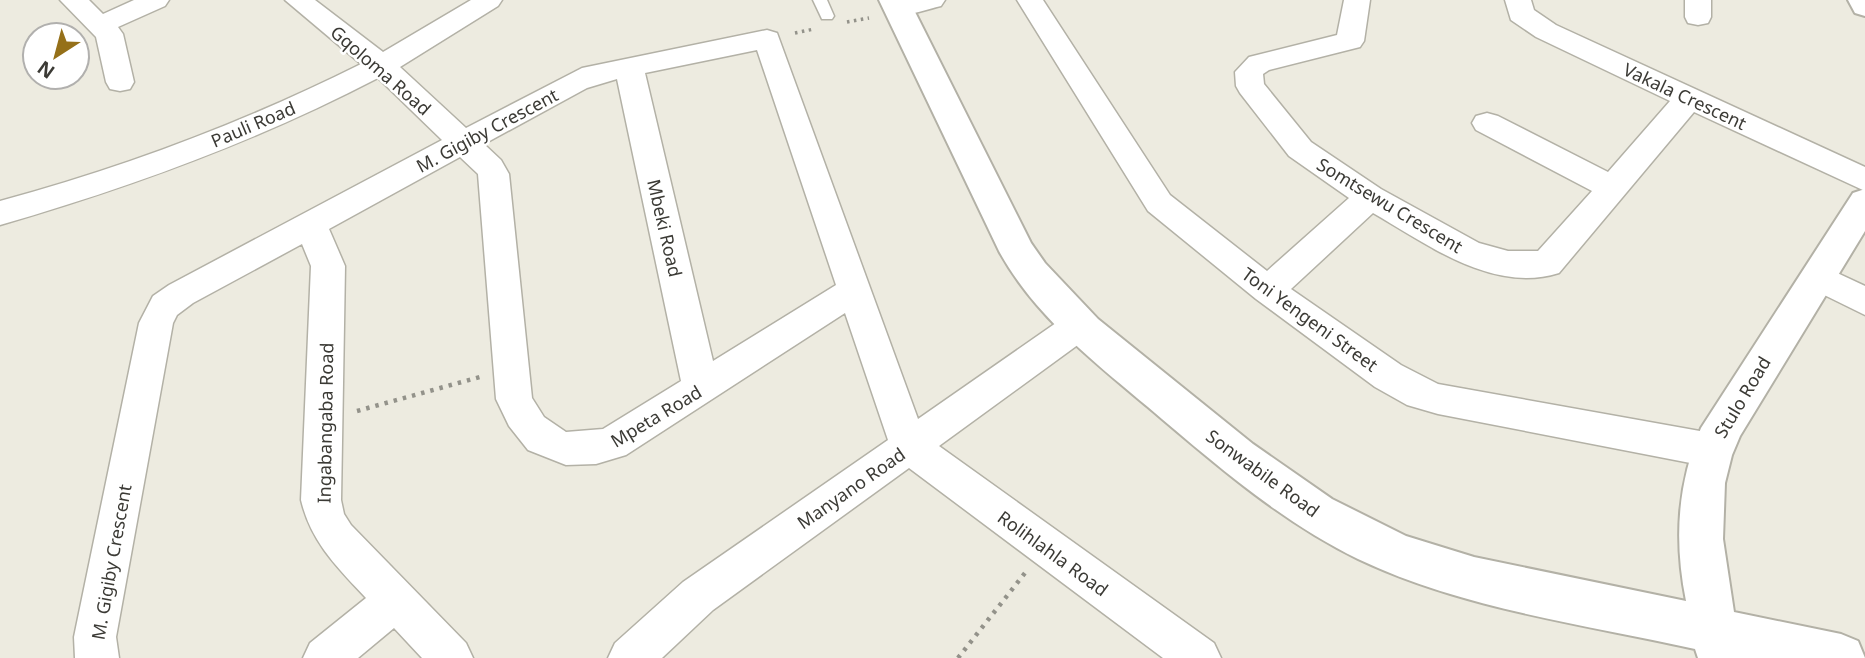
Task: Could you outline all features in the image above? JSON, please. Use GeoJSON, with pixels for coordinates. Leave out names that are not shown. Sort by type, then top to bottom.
{"type":"FeatureCollection","features":[{"type":"Feature","properties":{"kind":"street"},"geometry":{"type":"LineString","coordinates":[[73,0],[110,34],[120,82]]}},
{"type":"Feature","properties":{"kind":"street"},"geometry":{"type":"LineString","coordinates":[[101,25],[156,0]]}},
{"type":"Feature","properties":{"kind":"street","name":"Gqoloma Road"},"geometry":{"type":"LineString","coordinates":[[298,0],[381,65],[463,143]]}},
{"type":"Feature","properties":{"kind":"street","name":"Pauli Road"},"geometry":{"type":"LineString","coordinates":[[2,217],[154,165],[255,126],[381,65],[489,0]]}},
{"type":"Feature","properties":{"kind":"street","name":"Toni Yengeni Street"},"geometry":{"type":"LineString","coordinates":[[1030,0],[1159,203],[1268,290],[1401,385],[1420,394],[1711,450]]}},
{"type":"Feature","properties":{"kind":"street","name":"Somtsewu Crescent"},"geometry":{"type":"LineString","coordinates":[[1357,0],[1350,41],[1259,63],[1249,72],[1250,86],[1300,149],[1370,197],[1469,253],[1508,264],[1547,264],[1689,98]]}},
{"type":"Feature","properties":{"kind":"street","name":"Vakala Crescent"},"geometry":{"type":"LineString","coordinates":[[1518,0],[1521,14],[1534,24],[1865,180]]}},
{"type":"Feature","properties":{"kind":"street"},"geometry":{"type":"LineString","coordinates":[[1863,0],[1865,7]]}},
{"type":"Feature","properties":{"kind":"street","name":"Sonwabile Road"},"geometry":{"type":"LineString","coordinates":[[908,3],[1017,251],[1033,276],[1077,326],[1249,467],[1330,522],[1376,545],[1424,564],[1718,644],[1841,658]]}},
{"type":"Feature","properties":{"kind":"street","name":"M. Gigiby Crescent"},"geometry":{"type":"LineString","coordinates":[[97,658],[96,637],[160,312],[181,294],[312,226],[577,81],[629,67],[767,39],[909,446]]}},
{"type":"Feature","properties":{"kind":"street","name":"Mbeki Road"},"geometry":{"type":"LineString","coordinates":[[629,67],[701,389]]}},
{"type":"Feature","properties":{"kind":"street"},"geometry":{"type":"LineString","coordinates":[[1487,123],[1613,188]]}},
{"type":"Feature","properties":{"kind":"street","name":"Mpeta Road"},"geometry":{"type":"LineString","coordinates":[[463,143],[485,162],[493,174],[514,399],[523,421],[562,451],[592,451],[613,443],[855,290]]}},
{"type":"Feature","properties":{"kind":"street"},"geometry":{"type":"LineString","coordinates":[[1268,290],[1370,197]]}},
{"type":"Feature","properties":{"kind":"street","name":"Stulo Road"},"geometry":{"type":"LineString","coordinates":[[1718,644],[1700,550],[1703,480],[1711,450],[1722,428],[1865,202]]}},
{"type":"Feature","properties":{"kind":"street","name":"Ingabangaba Road"},"geometry":{"type":"LineString","coordinates":[[312,226],[328,266],[321,500],[326,522],[337,538],[451,658]]}},
{"type":"Feature","properties":{"kind":"street"},"geometry":{"type":"LineString","coordinates":[[1818,277],[1865,302]]}},
{"type":"Feature","properties":{"kind":"street","name":"Manyano Road"},"geometry":{"type":"LineString","coordinates":[[631,658],[698,596],[1077,326]]}},
{"type":"Feature","properties":{"kind":"street","name":"Rolihlahla Road"},"geometry":{"type":"LineString","coordinates":[[909,446],[1199,658]]}},
{"type":"Feature","properties":{"kind":"street"},"geometry":{"type":"LineString","coordinates":[[326,658],[395,600]]}},
{"type":"Feature","properties":{"kind":"lane"},"geometry":{"type":"LineString","coordinates":[[820,0],[827,16]]}},
{"type":"Feature","properties":{"kind":"path"},"geometry":{"type":"LineString","coordinates":[[325,419],[511,369]]}},
{"type":"Feature","properties":{"kind":"path"},"geometry":{"type":"LineString","coordinates":[[958,658],[1045,547]]}}]}
